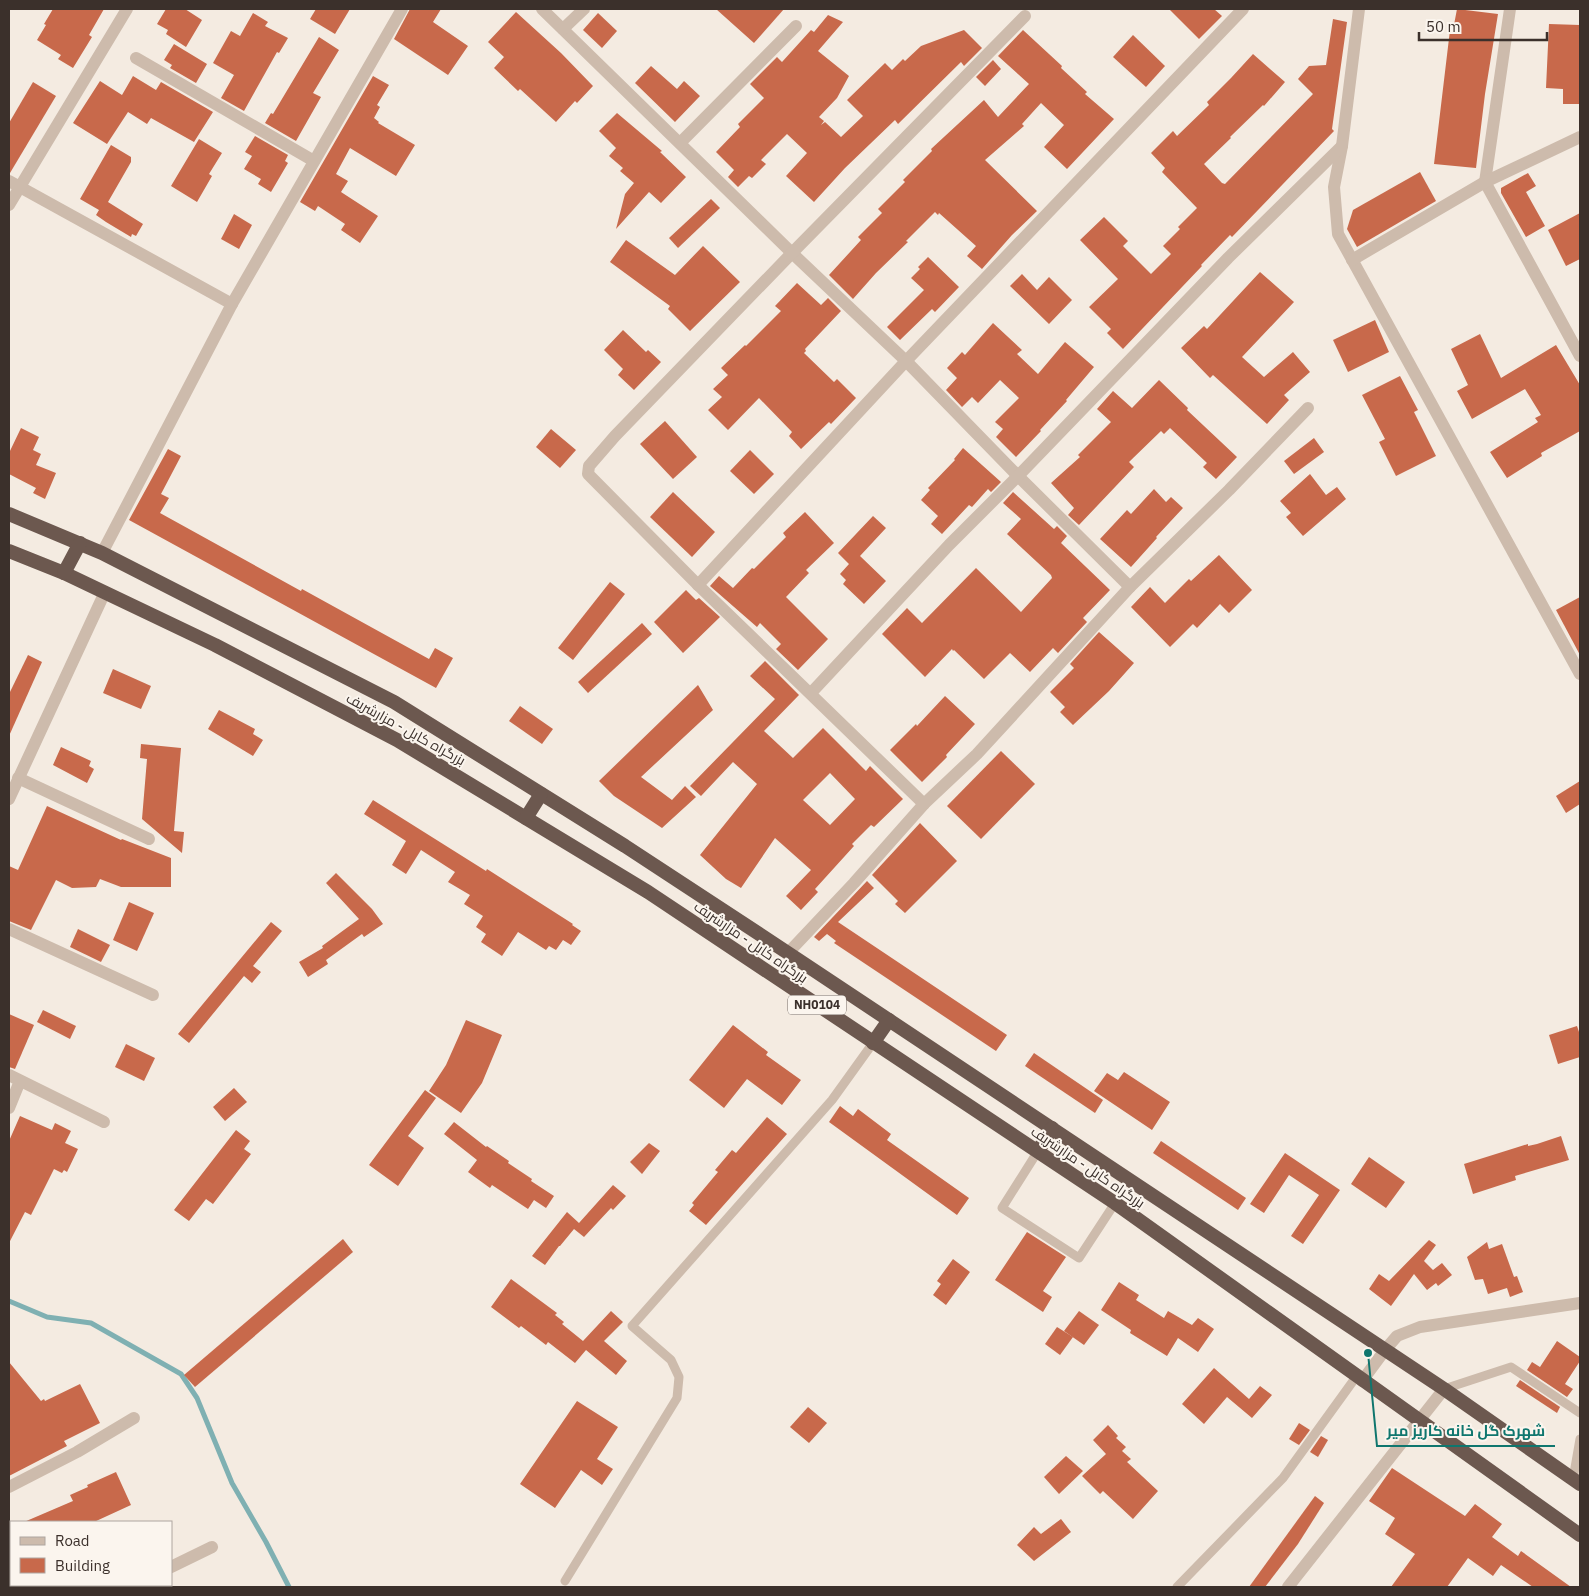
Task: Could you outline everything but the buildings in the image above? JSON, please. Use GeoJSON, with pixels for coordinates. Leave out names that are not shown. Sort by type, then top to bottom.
{"type":"FeatureCollection","features":[{"type":"Feature","properties":{"kind":"highway","name":"بزرگراه کابل - مزارشریف"},"geometry":{"type":"LineString","coordinates":[[9,514],[102,553],[394,702],[788,952],[1444,1389],[1577,1482]]}},
{"type":"Feature","properties":{"kind":"highway"},"geometry":{"type":"LineString","coordinates":[[64,573],[80,543]]}},
{"type":"Feature","properties":{"kind":"highway","name":"بزرگراه کابل - مزارشریف"},"geometry":{"type":"LineString","coordinates":[[9,551],[64,573],[215,644],[398,740],[648,892],[1115,1203],[1580,1535]]}},
{"type":"Feature","properties":{"kind":"highway"},"geometry":{"type":"LineString","coordinates":[[526,818],[541,794]]}},
{"type":"Feature","properties":{"kind":"highway"},"geometry":{"type":"LineString","coordinates":[[873,1043],[889,1020]]}},
{"type":"Feature","properties":{"kind":"highway"},"geometry":{"type":"LineString","coordinates":[[1038,1151],[1052,1128]]}},
{"type":"Feature","properties":{"kind":"street"},"geometry":{"type":"LineString","coordinates":[[9,205],[14,184],[127,9]]}},
{"type":"Feature","properties":{"kind":"street"},"geometry":{"type":"LineString","coordinates":[[102,553],[232,304],[402,9]]}},
{"type":"Feature","properties":{"kind":"street"},"geometry":{"type":"LineString","coordinates":[[542,9],[792,253],[906,361],[1130,587]]}},
{"type":"Feature","properties":{"kind":"street"},"geometry":{"type":"LineString","coordinates":[[563,29],[584,9]]}},
{"type":"Feature","properties":{"kind":"street"},"geometry":{"type":"LineString","coordinates":[[698,584],[906,361],[1243,9]]}},
{"type":"Feature","properties":{"kind":"street"},"geometry":{"type":"LineString","coordinates":[[1358,9],[1342,146],[1334,187],[1338,234],[1580,674]]}},
{"type":"Feature","properties":{"kind":"street"},"geometry":{"type":"LineString","coordinates":[[1510,9],[1484,182],[1580,356]]}},
{"type":"Feature","properties":{"kind":"street"},"geometry":{"type":"LineString","coordinates":[[924,804],[588,474],[589,466],[615,436],[792,253],[1025,16]]}},
{"type":"Feature","properties":{"kind":"street"},"geometry":{"type":"LineString","coordinates":[[680,143],[796,26]]}},
{"type":"Feature","properties":{"kind":"street"},"geometry":{"type":"LineString","coordinates":[[136,58],[314,161]]}},
{"type":"Feature","properties":{"kind":"street"},"geometry":{"type":"LineString","coordinates":[[1352,260],[1484,182],[1580,137]]}},
{"type":"Feature","properties":{"kind":"street"},"geometry":{"type":"LineString","coordinates":[[811,693],[949,545],[1228,258],[1342,146]]}},
{"type":"Feature","properties":{"kind":"street"},"geometry":{"type":"LineString","coordinates":[[14,184],[232,304]]}},
{"type":"Feature","properties":{"kind":"street"},"geometry":{"type":"LineString","coordinates":[[788,952],[854,884],[924,804],[977,754],[1130,587],[1229,490],[1308,408]]}},
{"type":"Feature","properties":{"kind":"street"},"geometry":{"type":"LineString","coordinates":[[9,799],[105,592]]}},
{"type":"Feature","properties":{"kind":"street"},"geometry":{"type":"LineString","coordinates":[[18,778],[149,839]]}},
{"type":"Feature","properties":{"kind":"street"},"geometry":{"type":"LineString","coordinates":[[9,929],[154,995]]}},
{"type":"Feature","properties":{"kind":"street"},"geometry":{"type":"LineString","coordinates":[[9,1108],[15,1078],[104,1122]]}},
{"type":"Feature","properties":{"kind":"street"},"geometry":{"type":"LineString","coordinates":[[1359,1379],[1397,1336],[1420,1327],[1580,1303]]}},
{"type":"Feature","properties":{"kind":"street"},"geometry":{"type":"LineString","coordinates":[[1288,1587],[1444,1389]]}},
{"type":"Feature","properties":{"kind":"street"},"geometry":{"type":"LineString","coordinates":[[9,1488],[77,1452],[134,1418]]}},
{"type":"Feature","properties":{"kind":"street"},"geometry":{"type":"LineString","coordinates":[[172,1567],[212,1547]]}},
{"type":"Feature","properties":{"kind":"lane"},"geometry":{"type":"LineString","coordinates":[[565,1581],[676,1398],[679,1377],[671,1360],[632,1326],[832,1100],[873,1043]]}},
{"type":"Feature","properties":{"kind":"lane"},"geometry":{"type":"LineString","coordinates":[[1038,1151],[1002,1208],[1079,1258],[1115,1203]]}},
{"type":"Feature","properties":{"kind":"lane"},"geometry":{"type":"LineString","coordinates":[[1444,1389],[1511,1367],[1580,1414]]}},
{"type":"Feature","properties":{"kind":"lane"},"geometry":{"type":"LineString","coordinates":[[1177,1587],[1283,1478],[1359,1379]]}},
{"type":"Feature","properties":{"kind":"lane"},"geometry":{"type":"LineString","coordinates":[[1577,1482],[1580,1438]]}},
{"type":"Feature","properties":{"kind":"waterway"},"geometry":{"type":"LineString","coordinates":[[9,1301],[47,1317],[91,1323],[181,1374],[197,1398],[232,1483],[289,1587]]}},
{"type":"Feature","properties":{"kind":"place","name":"شهرک گل خانه کاریز میر"},"geometry":{"type":"Point","coordinates":[1368,1353]}}]}
